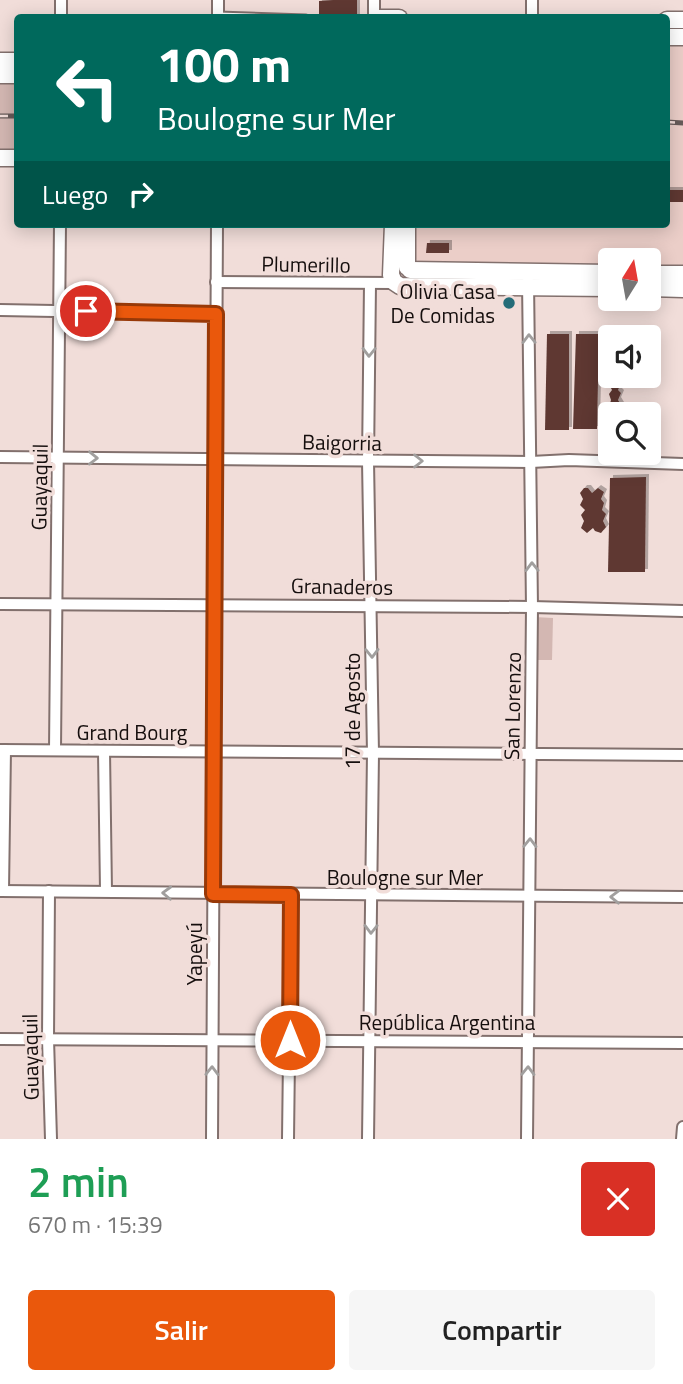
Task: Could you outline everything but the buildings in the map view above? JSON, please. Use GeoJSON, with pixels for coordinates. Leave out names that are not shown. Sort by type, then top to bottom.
{"type":"FeatureCollection","features":[{"type":"Feature","properties":{"kind":"main road"},"geometry":{"type":"LineString","coordinates":[[394,228],[402,275]]}},
{"type":"Feature","properties":{"kind":"main road"},"geometry":{"type":"LineString","coordinates":[[402,275],[407,228]]}},
{"type":"Feature","properties":{"kind":"main road"},"geometry":{"type":"LineString","coordinates":[[528,280],[598,274]]}},
{"type":"Feature","properties":{"kind":"main road"},"geometry":{"type":"LineString","coordinates":[[662,274],[683,274]]}},
{"type":"Feature","properties":{"kind":"main road"},"geometry":{"type":"LineString","coordinates":[[402,275],[528,280],[598,287]]}},
{"type":"Feature","properties":{"kind":"main road"},"geometry":{"type":"LineString","coordinates":[[662,288],[683,289]]}},
{"type":"Feature","properties":{"kind":"street","name":"Guayaquil"},"geometry":{"type":"LineString","coordinates":[[55,750],[60,228]]}},
{"type":"Feature","properties":{"kind":"street","name":"Yapeyú"},"geometry":{"type":"LineString","coordinates":[[212,1139],[217,228]]}},
{"type":"Feature","properties":{"kind":"street","name":"Plumerillo"},"geometry":{"type":"LineString","coordinates":[[216,282],[370,284],[402,275]]}},
{"type":"Feature","properties":{"kind":"street","name":"San Lorenzo"},"geometry":{"type":"LineString","coordinates":[[527,1139],[532,607],[528,280]]}},
{"type":"Feature","properties":{"kind":"street","name":"17 de Agosto"},"geometry":{"type":"LineString","coordinates":[[368,1139],[373,753],[368,461],[370,284]]}},
{"type":"Feature","properties":{"kind":"street"},"geometry":{"type":"LineString","coordinates":[[0,310],[216,314]]}},
{"type":"Feature","properties":{"kind":"street","name":"Baigorria"},"geometry":{"type":"LineString","coordinates":[[0,457],[531,462],[569,460],[683,464]]}},
{"type":"Feature","properties":{"kind":"street","name":"Granaderos"},"geometry":{"type":"LineString","coordinates":[[0,604],[532,607],[683,611]]}},
{"type":"Feature","properties":{"kind":"street"},"geometry":{"type":"LineString","coordinates":[[1,891],[2,750]]}},
{"type":"Feature","properties":{"kind":"street","name":"Grand Bourg"},"geometry":{"type":"LineString","coordinates":[[2,750],[683,755]]}},
{"type":"Feature","properties":{"kind":"street"},"geometry":{"type":"LineString","coordinates":[[104,751],[106,891]]}},
{"type":"Feature","properties":{"kind":"street","name":"Boulogne sur Mer"},"geometry":{"type":"LineString","coordinates":[[1,891],[683,898]]}},
{"type":"Feature","properties":{"kind":"street","name":"Guayaquil"},"geometry":{"type":"LineString","coordinates":[[49,891],[48,1039],[51,1139]]}},
{"type":"Feature","properties":{"kind":"street"},"geometry":{"type":"LineString","coordinates":[[288,1139],[291,895]]}},
{"type":"Feature","properties":{"kind":"street","name":"República Argentina"},"geometry":{"type":"LineString","coordinates":[[0,1038],[683,1043]]}},
{"type":"Feature","properties":{"kind":"street"},"geometry":{"type":"LineString","coordinates":[[682,1139],[683,1127]]}},
{"type":"Feature","properties":{"kind":"shaded area"},"geometry":{"type":"Polygon","coordinates":[[[670,46],[683,46],[683,267],[662,267],[662,248],[598,248],[598,267],[420,263],[414,257],[412,228],[670,228],[670,46]]]}},
{"type":"Feature","properties":{"kind":"shaded area"},"geometry":{"type":"Polygon","coordinates":[[[0,82],[14,82],[14,149],[0,149],[0,82]]]}},
{"type":"Feature","properties":{"kind":"shaded area"},"geometry":{"type":"Polygon","coordinates":[[[534,617],[553,618],[552,660],[532,660],[534,617]]]}},
{"type":"Feature","properties":{"kind":"railway"},"geometry":{"type":"LineString","coordinates":[[0,116],[14,116]]}},
{"type":"Feature","properties":{"kind":"railway"},"geometry":{"type":"LineString","coordinates":[[670,122],[683,123]]}},
{"type":"Feature","properties":{"kind":"place","name":"Olivia Casa De Comidas"},"geometry":{"type":"Point","coordinates":[509,303]}},
{"type":"Feature","properties":{"kind":"route"},"geometry":{"type":"LineString","coordinates":[[86,311],[216,314],[213,894],[291,895],[290,1040]]}}]}
